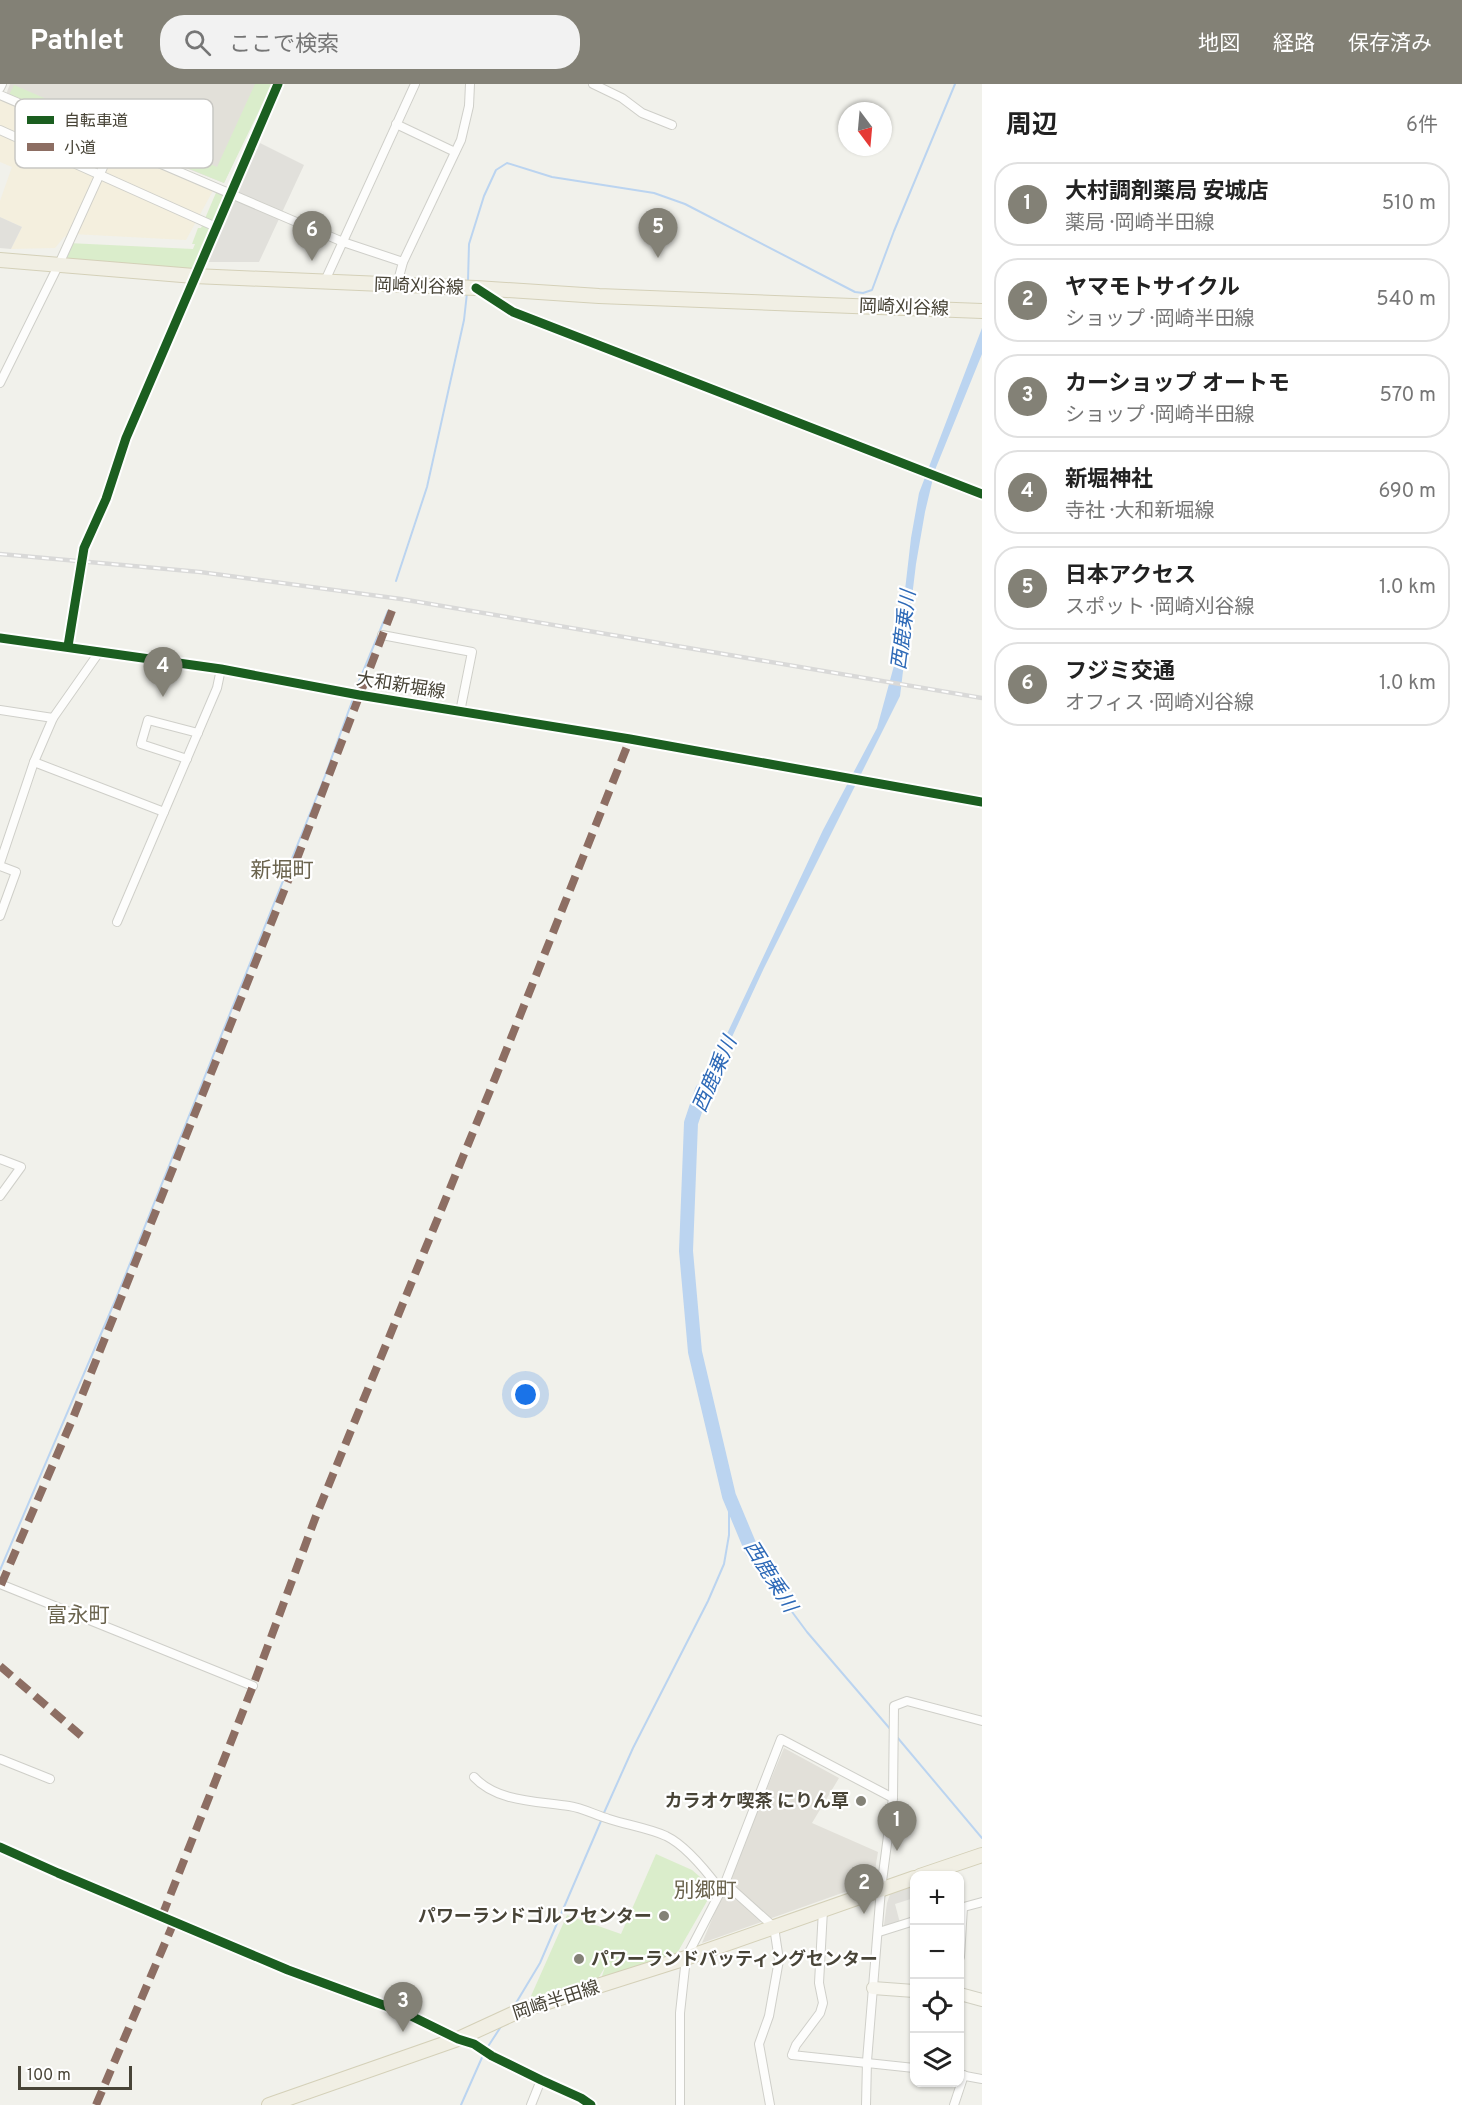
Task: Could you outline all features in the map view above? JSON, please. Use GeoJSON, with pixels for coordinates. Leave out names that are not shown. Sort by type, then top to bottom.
{"type":"FeatureCollection","features":[{"type":"Feature","properties":{"kind":"main road","name":"岡崎刈谷線"},"geometry":{"type":"LineString","coordinates":[[0,260],[194,276],[324,283],[982,311]]}},
{"type":"Feature","properties":{"kind":"main road"},"geometry":{"type":"LineString","coordinates":[[933,1871],[982,1855]]}},
{"type":"Feature","properties":{"kind":"main road","name":"岡崎半田線"},"geometry":{"type":"LineString","coordinates":[[269,2105],[458,2039],[519,2011],[686,1958],[910,1880]]}},
{"type":"Feature","properties":{"kind":"street"},"geometry":{"type":"LineString","coordinates":[[0,88],[2,84]]}},
{"type":"Feature","properties":{"kind":"street"},"geometry":{"type":"LineString","coordinates":[[68,646],[84,548],[106,499],[126,438],[278,84]]}},
{"type":"Feature","properties":{"kind":"street"},"geometry":{"type":"LineString","coordinates":[[324,283],[415,84]]}},
{"type":"Feature","properties":{"kind":"street"},"geometry":{"type":"LineString","coordinates":[[399,277],[403,262],[464,129],[469,106],[470,84]]}},
{"type":"Feature","properties":{"kind":"street"},"geometry":{"type":"LineString","coordinates":[[593,84],[622,98],[642,113],[672,125]]}},
{"type":"Feature","properties":{"kind":"street"},"geometry":{"type":"LineString","coordinates":[[0,96],[15,102]]}},
{"type":"Feature","properties":{"kind":"street"},"geometry":{"type":"LineString","coordinates":[[396,124],[455,152]]}},
{"type":"Feature","properties":{"kind":"street"},"geometry":{"type":"LineString","coordinates":[[0,130],[15,137]]}},
{"type":"Feature","properties":{"kind":"street"},"geometry":{"type":"LineString","coordinates":[[86,168],[216,227]]}},
{"type":"Feature","properties":{"kind":"street"},"geometry":{"type":"LineString","coordinates":[[0,383],[103,168]]}},
{"type":"Feature","properties":{"kind":"street"},"geometry":{"type":"LineString","coordinates":[[171,168],[343,242],[403,262]]}},
{"type":"Feature","properties":{"kind":"street"},"geometry":{"type":"LineString","coordinates":[[477,288],[513,312],[982,494]]}},
{"type":"Feature","properties":{"kind":"street"},"geometry":{"type":"LineString","coordinates":[[382,635],[472,652],[460,712]]}},
{"type":"Feature","properties":{"kind":"street","name":"大和新堀線"},"geometry":{"type":"LineString","coordinates":[[0,638],[221,669],[982,802]]}},
{"type":"Feature","properties":{"kind":"street"},"geometry":{"type":"LineString","coordinates":[[0,916],[16,872],[0,864],[34,762],[53,718],[100,651]]}},
{"type":"Feature","properties":{"kind":"street"},"geometry":{"type":"LineString","coordinates":[[117,922],[217,688],[221,669]]}},
{"type":"Feature","properties":{"kind":"street"},"geometry":{"type":"LineString","coordinates":[[0,710],[53,718]]}},
{"type":"Feature","properties":{"kind":"street"},"geometry":{"type":"LineString","coordinates":[[187,759],[141,744],[148,720],[198,733]]}},
{"type":"Feature","properties":{"kind":"street"},"geometry":{"type":"LineString","coordinates":[[34,762],[164,812]]}},
{"type":"Feature","properties":{"kind":"street"},"geometry":{"type":"LineString","coordinates":[[0,1159],[21,1167],[0,1197]]}},
{"type":"Feature","properties":{"kind":"street"},"geometry":{"type":"LineString","coordinates":[[0,1585],[253,1686]]}},
{"type":"Feature","properties":{"kind":"street"},"geometry":{"type":"LineString","coordinates":[[866,2105],[867,2061],[881,1889],[893,1798],[894,1706],[907,1701],[982,1721]]}},
{"type":"Feature","properties":{"kind":"street"},"geometry":{"type":"LineString","coordinates":[[680,2105],[680,2013],[686,1958],[726,1883],[781,1739],[893,1798]]}},
{"type":"Feature","properties":{"kind":"street"},"geometry":{"type":"LineString","coordinates":[[0,1759],[50,1779]]}},
{"type":"Feature","properties":{"kind":"street"},"geometry":{"type":"LineString","coordinates":[[474,1777],[481,1785],[495,1792],[527,1801],[584,1809],[668,1837],[701,1865],[719,1888],[726,1883]]}},
{"type":"Feature","properties":{"kind":"street"},"geometry":{"type":"LineString","coordinates":[[0,1847],[288,1970],[405,2013],[458,2039],[474,2044],[492,2056],[581,2098],[591,2105]]}},
{"type":"Feature","properties":{"kind":"street"},"geometry":{"type":"LineString","coordinates":[[726,1883],[774,1927],[779,1960],[769,2016],[759,2044],[770,2105]]}},
{"type":"Feature","properties":{"kind":"street"},"geometry":{"type":"LineString","coordinates":[[964,1907],[982,1902]]}},
{"type":"Feature","properties":{"kind":"street"},"geometry":{"type":"LineString","coordinates":[[823,1910],[819,1983],[823,2003],[820,2013],[796,2045],[792,2055],[910,2067]]}},
{"type":"Feature","properties":{"kind":"street"},"geometry":{"type":"LineString","coordinates":[[879,1932],[910,1923]]}},
{"type":"Feature","properties":{"kind":"street"},"geometry":{"type":"LineString","coordinates":[[873,1988],[910,1991]]}},
{"type":"Feature","properties":{"kind":"street"},"geometry":{"type":"LineString","coordinates":[[964,1995],[982,2000]]}},
{"type":"Feature","properties":{"kind":"street"},"geometry":{"type":"LineString","coordinates":[[964,2075],[982,2079]]}},
{"type":"Feature","properties":{"kind":"street"},"geometry":{"type":"LineString","coordinates":[[531,2105],[541,2080]]}},
{"type":"Feature","properties":{"kind":"street"},"geometry":{"type":"LineString","coordinates":[[954,2105],[959,2087]]}},
{"type":"Feature","properties":{"kind":"shaded area"},"geometry":{"type":"Polygon","coordinates":[[[10,84],[271,84],[224,183],[186,168],[213,168],[213,99],[15,99],[15,101],[5,97],[10,84]]]}},
{"type":"Feature","properties":{"kind":"shaded area"},"geometry":{"type":"Polygon","coordinates":[[[0,97],[15,103],[15,168],[170,168],[215,187],[186,240],[72,234],[64,237],[55,248],[11,249],[22,227],[0,217],[0,201],[12,167],[0,162],[0,97]]]}},
{"type":"Feature","properties":{"kind":"shaded area"},"geometry":{"type":"Polygon","coordinates":[[[260,143],[304,165],[259,262],[200,262],[231,194],[236,195],[260,143]]]}},
{"type":"Feature","properties":{"kind":"shaded area"},"geometry":{"type":"Polygon","coordinates":[[[0,217],[22,227],[11,249],[0,248],[0,217]]]}},
{"type":"Feature","properties":{"kind":"shaded area"},"geometry":{"type":"Polygon","coordinates":[[[784,1748],[839,1778],[812,1823],[878,1852],[873,1882],[702,1943],[784,1748]]]}},
{"type":"Feature","properties":{"kind":"shaded area"},"geometry":{"type":"Polygon","coordinates":[[[910,1887],[910,1899],[895,1904],[900,1923],[887,1927],[884,1925],[890,1894],[910,1887]]]}},
{"type":"Feature","properties":{"kind":"green space"},"geometry":{"type":"Polygon","coordinates":[[[255,84],[272,84],[224,183],[187,168],[213,168],[213,165],[217,167],[255,84]]]}},
{"type":"Feature","properties":{"kind":"green space"},"geometry":{"type":"Polygon","coordinates":[[[14,85],[46,99],[19,99],[9,95],[14,85]]]}},
{"type":"Feature","properties":{"kind":"green space"},"geometry":{"type":"Polygon","coordinates":[[[218,188],[225,191],[191,276],[62,257],[68,243],[193,249],[195,244],[192,244],[198,228],[201,228],[218,188]]]}},
{"type":"Feature","properties":{"kind":"green space","name":"パワーランドゴルフセンター"},"geometry":{"type":"Polygon","coordinates":[[[656,1854],[692,1870],[714,1889],[672,1962],[600,1982],[605,1967],[596,1982],[527,2005],[567,1915],[621,1934],[656,1854]]]}},
{"type":"Feature","properties":{"kind":"water"},"geometry":{"type":"Polygon","coordinates":[[[982,328],[982,354],[935,470],[925,512],[916,564],[900,696],[764,968],[700,1106],[693,1106],[823,830],[877,728],[898,651],[911,538],[919,493],[982,328]]]}},
{"type":"Feature","properties":{"kind":"waterway"},"geometry":{"type":"LineString","coordinates":[[468,281],[469,244],[484,196],[496,170],[507,163],[552,177],[654,193],[685,204],[855,292],[863,293],[872,290],[955,84]]}},
{"type":"Feature","properties":{"kind":"waterway"},"geometry":{"type":"LineString","coordinates":[[396,581],[427,487],[464,320],[467,293]]}},
{"type":"Feature","properties":{"kind":"waterway"},"geometry":{"type":"LineString","coordinates":[[355,691],[388,611]]}},
{"type":"Feature","properties":{"kind":"waterway"},"geometry":{"type":"LineString","coordinates":[[0,1570],[115,1301],[325,776],[354,696]]}},
{"type":"Feature","properties":{"kind":"waterway","name":"西鹿乗川"},"geometry":{"type":"LineString","coordinates":[[702,1090],[691,1123],[686,1251],[695,1352],[729,1496],[752,1551]]}},
{"type":"Feature","properties":{"kind":"waterway"},"geometry":{"type":"LineString","coordinates":[[603,1815],[633,1748],[708,1601],[724,1564],[729,1535],[729,1496]]}},
{"type":"Feature","properties":{"kind":"waterway","name":"西鹿乗川"},"geometry":{"type":"LineString","coordinates":[[752,1551],[781,1597],[807,1632],[891,1730]]}},
{"type":"Feature","properties":{"kind":"waterway","name":"西鹿乗川"},"geometry":{"type":"LineString","coordinates":[[897,1737],[982,1838]]}},
{"type":"Feature","properties":{"kind":"waterway"},"geometry":{"type":"LineString","coordinates":[[513,2008],[540,1963],[601,1821]]}},
{"type":"Feature","properties":{"kind":"waterway"},"geometry":{"type":"LineString","coordinates":[[487,2048],[502,2025]]}},
{"type":"Feature","properties":{"kind":"waterway"},"geometry":{"type":"LineString","coordinates":[[461,2105],[484,2053]]}},
{"type":"Feature","properties":{"kind":"railway"},"geometry":{"type":"LineString","coordinates":[[0,554],[200,572],[401,599],[982,698]]}},
{"type":"Feature","properties":{"kind":"marked path"},"geometry":{"type":"LineString","coordinates":[[1,1585],[73,1418],[298,856],[393,608]]}},
{"type":"Feature","properties":{"kind":"marked path"},"geometry":{"type":"LineString","coordinates":[[162,1916],[253,1686],[316,1516],[496,1076],[630,739]]}},
{"type":"Feature","properties":{"kind":"marked path"},"geometry":{"type":"LineString","coordinates":[[0,1666],[85,1739]]}},
{"type":"Feature","properties":{"kind":"marked path"},"geometry":{"type":"LineString","coordinates":[[96,2105],[174,1922]]}},
{"type":"Feature","properties":{"kind":"cycle path"},"geometry":{"type":"LineString","coordinates":[[68,646],[84,548],[106,499],[126,438],[278,84]]}},
{"type":"Feature","properties":{"kind":"cycle path"},"geometry":{"type":"LineString","coordinates":[[476,288],[513,312],[982,494]]}},
{"type":"Feature","properties":{"kind":"cycle path"},"geometry":{"type":"LineString","coordinates":[[0,638],[221,669],[359,695],[630,739],[982,802]]}},
{"type":"Feature","properties":{"kind":"cycle path"},"geometry":{"type":"LineString","coordinates":[[0,1847],[288,1970],[405,2013],[458,2039],[474,2044],[492,2056],[581,2098],[591,2105]]}},
{"type":"Feature","properties":{"kind":"place","name":"日本アクセス"},"geometry":{"type":"Point","coordinates":[658,258]}},
{"type":"Feature","properties":{"kind":"place","name":"フジミ交通"},"geometry":{"type":"Point","coordinates":[312,261]}},
{"type":"Feature","properties":{"kind":"place","name":"新堀神社"},"geometry":{"type":"Point","coordinates":[163,697]}},
{"type":"Feature","properties":{"kind":"place","name":"カラオケ喫茶 にりん草"},"geometry":{"type":"Point","coordinates":[861,1801]}},
{"type":"Feature","properties":{"kind":"place","name":"大村調剤薬局 安城店"},"geometry":{"type":"Point","coordinates":[897,1851]}},
{"type":"Feature","properties":{"kind":"place","name":"ヤマモトサイクル"},"geometry":{"type":"Point","coordinates":[864,1914]}},
{"type":"Feature","properties":{"kind":"place","name":"パワーランドゴルフセンター"},"geometry":{"type":"Point","coordinates":[664,1916]}},
{"type":"Feature","properties":{"kind":"place","name":"パワーランドバッティングセンター"},"geometry":{"type":"Point","coordinates":[579,1959]}},
{"type":"Feature","properties":{"kind":"place","name":"カーショップ オートモ"},"geometry":{"type":"Point","coordinates":[403,2032]}},
{"type":"Feature","properties":{"kind":"district","name":"新堀町"},"geometry":{"type":"Point","coordinates":[282,870]}},
{"type":"Feature","properties":{"kind":"district","name":"富永町"},"geometry":{"type":"Point","coordinates":[78,1615]}},
{"type":"Feature","properties":{"kind":"district","name":"別郷町"},"geometry":{"type":"Point","coordinates":[705,1890]}}]}
